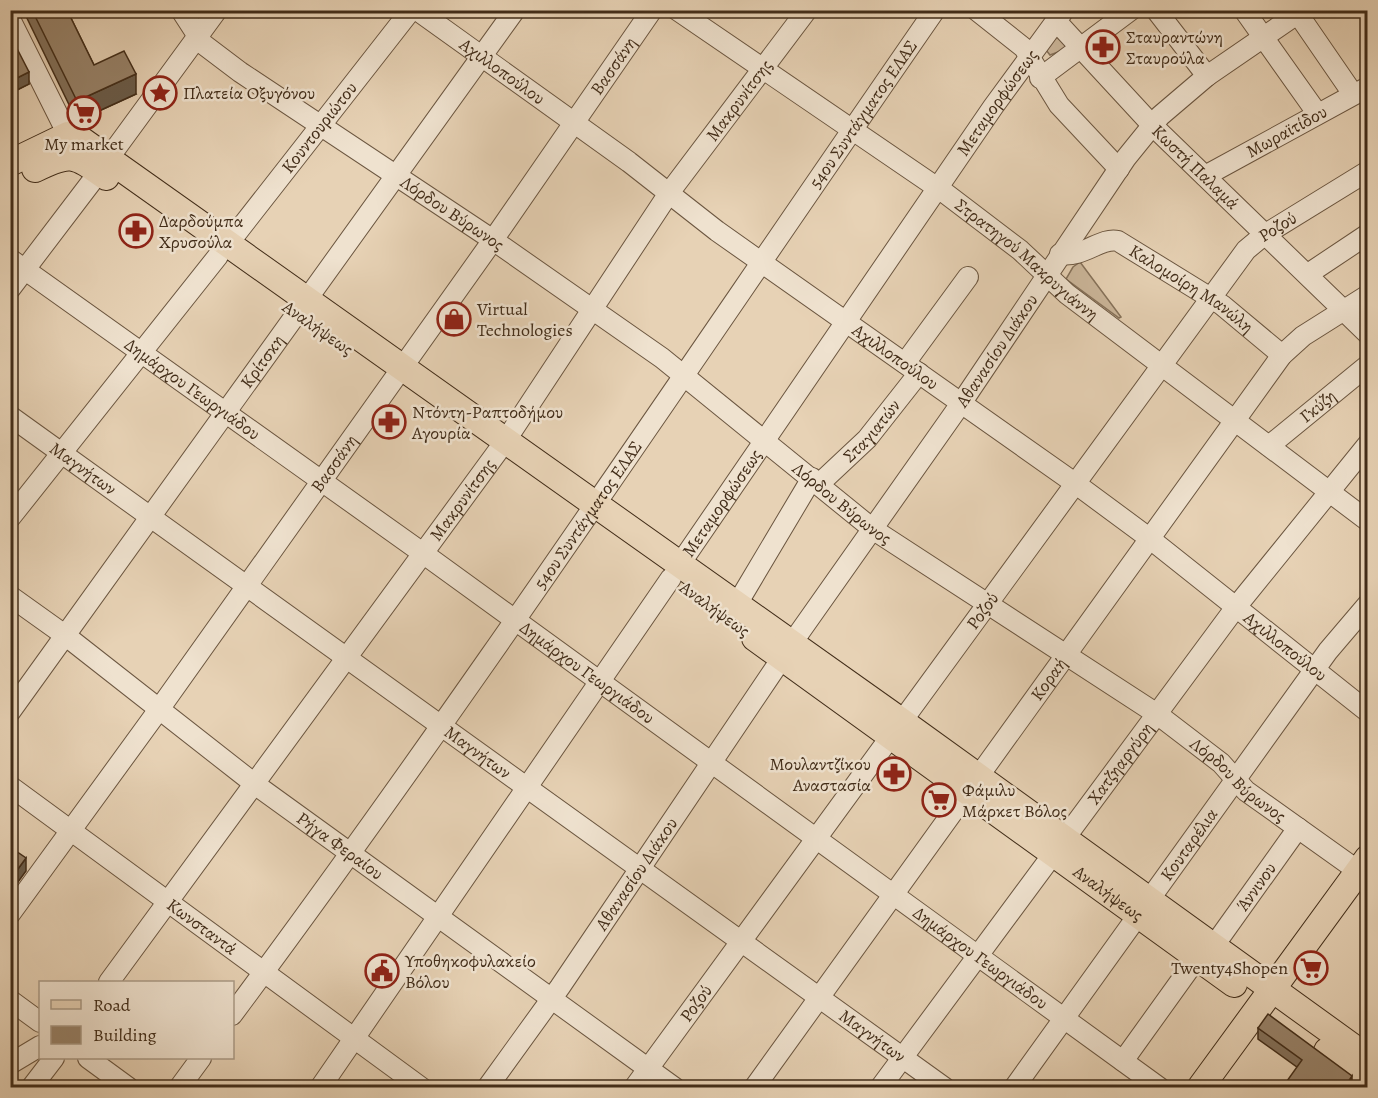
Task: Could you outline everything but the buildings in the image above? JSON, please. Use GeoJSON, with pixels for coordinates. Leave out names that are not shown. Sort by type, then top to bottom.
{"type":"FeatureCollection","features":[{"type":"Feature","properties":{"kind":"main road"},"geometry":{"type":"LineString","coordinates":[[10,163],[68,135]]}},
{"type":"Feature","properties":{"kind":"main road","name":"Αναλήψεως"},"geometry":{"type":"LineString","coordinates":[[68,135],[80,139],[96,164],[223,250],[676,571],[1267,997],[1368,1080]]}},
{"type":"Feature","properties":{"kind":"main road"},"geometry":{"type":"LineString","coordinates":[[10,181],[60,156],[69,156],[96,164]]}},
{"type":"Feature","properties":{"kind":"main road","name":"Αναλήψεως"},"geometry":{"type":"LineString","coordinates":[[676,571],[737,604],[787,651]]}},
{"type":"Feature","properties":{"kind":"main road"},"geometry":{"type":"LineString","coordinates":[[1200,1088],[1364,869]]}},
{"type":"Feature","properties":{"kind":"main road","name":"Αναλήψεως"},"geometry":{"type":"LineString","coordinates":[[1267,997],[1368,1058]]}},
{"type":"Feature","properties":{"kind":"street","name":"Λόρδου Βύρωνος"},"geometry":{"type":"LineString","coordinates":[[181,10],[198,37],[240,72],[493,240],[685,374],[874,530],[1157,714],[1221,763],[1246,791],[1298,828],[1364,869]]}},
{"type":"Feature","properties":{"kind":"street"},"geometry":{"type":"LineString","coordinates":[[10,289],[18,264],[217,10]]}},
{"type":"Feature","properties":{"kind":"street","name":"Κουντουριώτου"},"geometry":{"type":"LineString","coordinates":[[10,519],[141,351],[322,127],[411,10]]}},
{"type":"Feature","properties":{"kind":"street","name":"Αχιλλοπούλου"},"geometry":{"type":"LineString","coordinates":[[417,10],[576,123],[717,231],[1076,484],[1149,538],[1368,712]]}},
{"type":"Feature","properties":{"kind":"street","name":"Κρίτσκη"},"geometry":{"type":"LineString","coordinates":[[10,712],[398,176],[515,10]]}},
{"type":"Feature","properties":{"kind":"street","name":"Βασσάνη"},"geometry":{"type":"LineString","coordinates":[[10,914],[160,708],[493,240],[652,10]]}},
{"type":"Feature","properties":{"kind":"street","name":"Στρατηγού Μακρυγιάννη"},"geometry":{"type":"LineString","coordinates":[[678,10],[938,188],[1020,250],[1067,294],[1368,521]]}},
{"type":"Feature","properties":{"kind":"street","name":"Μακρυνίτσης"},"geometry":{"type":"LineString","coordinates":[[110,981],[256,785],[501,447],[669,193],[807,10]]}},
{"type":"Feature","properties":{"kind":"street","name":"54ου Συντάγματος ΕΛΑΣ"},"geometry":{"type":"LineString","coordinates":[[234,1012],[352,854],[517,621],[761,261],[935,10]]}},
{"type":"Feature","properties":{"kind":"street"},"geometry":{"type":"LineString","coordinates":[[976,10],[1021,46],[1059,105],[1119,169]]}},
{"type":"Feature","properties":{"kind":"street"},"geometry":{"type":"LineString","coordinates":[[1040,78],[1131,10]]}},
{"type":"Feature","properties":{"kind":"street"},"geometry":{"type":"LineString","coordinates":[[1156,10],[1207,76]]}},
{"type":"Feature","properties":{"kind":"street"},"geometry":{"type":"LineString","coordinates":[[1244,10],[1317,113]]}},
{"type":"Feature","properties":{"kind":"street"},"geometry":{"type":"LineString","coordinates":[[1300,12],[1360,91]]}},
{"type":"Feature","properties":{"kind":"street","name":"Αθανασίου Διάκου"},"geometry":{"type":"LineString","coordinates":[[487,1088],[552,998],[787,651],[962,402],[1060,254],[1152,125],[1207,76],[1300,12]]}},
{"type":"Feature","properties":{"kind":"street","name":"Μεταμορφώσεως"},"geometry":{"type":"LineString","coordinates":[[320,1088],[440,918],[938,188],[1060,16]]}},
{"type":"Feature","properties":{"kind":"street","name":"Κωστή Παλαμά"},"geometry":{"type":"LineString","coordinates":[[1060,16],[1081,49],[1152,125],[1368,333]]}},
{"type":"Feature","properties":{"kind":"street"},"geometry":{"type":"LineString","coordinates":[[10,19],[68,135]]}},
{"type":"Feature","properties":{"kind":"street","name":"Μωραϊτίδου"},"geometry":{"type":"LineString","coordinates":[[1205,176],[1360,91]]}},
{"type":"Feature","properties":{"kind":"street","name":"Ροζού"},"geometry":{"type":"LineString","coordinates":[[634,1088],[1076,484],[1209,297],[1246,250],[1264,235],[1368,171]]}},
{"type":"Feature","properties":{"kind":"street"},"geometry":{"type":"LineString","coordinates":[[1308,274],[1368,234]]}},
{"type":"Feature","properties":{"kind":"street","name":"Καλομοίρη Μανώλη"},"geometry":{"type":"LineString","coordinates":[[1060,254],[1082,253],[1108,240],[1115,240],[1237,316],[1282,355]]}},
{"type":"Feature","properties":{"kind":"street","name":"Δημάρχου Γεωργιάδου"},"geometry":{"type":"LineString","coordinates":[[18,264],[517,621],[1160,1088]]}},
{"type":"Feature","properties":{"kind":"street","name":"Σταγιατών"},"geometry":{"type":"LineString","coordinates":[[737,604],[816,481],[867,439],[968,277]]}},
{"type":"Feature","properties":{"kind":"street","name":"Κοραή"},"geometry":{"type":"LineString","coordinates":[[754,1088],[1282,355],[1303,336],[1368,295]]}},
{"type":"Feature","properties":{"kind":"street","name":"Γκύζη"},"geometry":{"type":"LineString","coordinates":[[1269,446],[1368,365]]}},
{"type":"Feature","properties":{"kind":"street","name":"Μαγνήτων"},"geometry":{"type":"LineString","coordinates":[[10,416],[945,1088]]}},
{"type":"Feature","properties":{"kind":"street","name":"Χατζηαργύρη"},"geometry":{"type":"LineString","coordinates":[[880,1088],[1236,607],[1368,444]]}},
{"type":"Feature","properties":{"kind":"street","name":"Ρήγα Φεραίου"},"geometry":{"type":"LineString","coordinates":[[10,596],[160,708],[256,785],[675,1088]]}},
{"type":"Feature","properties":{"kind":"street","name":"Κουταρέλια"},"geometry":{"type":"LineString","coordinates":[[1014,1088],[1314,670],[1368,604]]}},
{"type":"Feature","properties":{"kind":"street","name":"Κωνσταντά"},"geometry":{"type":"LineString","coordinates":[[10,786],[423,1088]]}},
{"type":"Feature","properties":{"kind":"street","name":"Άννινου"},"geometry":{"type":"LineString","coordinates":[[1123,1061],[1298,828]]}},
{"type":"Feature","properties":{"kind":"street"},"geometry":{"type":"LineString","coordinates":[[10,1000],[39,1021]]}},
{"type":"Feature","properties":{"kind":"street"},"geometry":{"type":"LineString","coordinates":[[10,1064],[39,1047]]}},
{"type":"Feature","properties":{"kind":"street"},"geometry":{"type":"LineString","coordinates":[[31,1088],[53,1059]]}},
{"type":"Feature","properties":{"kind":"street"},"geometry":{"type":"LineString","coordinates":[[89,1059],[129,1088]]}},
{"type":"Feature","properties":{"kind":"street"},"geometry":{"type":"LineString","coordinates":[[179,1088],[200,1059]]}},
{"type":"Feature","properties":{"kind":"shaded area"},"geometry":{"type":"Polygon","coordinates":[[[1057,36],[1069,48],[1050,55],[1046,50],[1057,36]]]}},
{"type":"Feature","properties":{"kind":"shaded area"},"geometry":{"type":"Polygon","coordinates":[[[1080,262],[1121,317],[1119,318],[1066,279],[1073,267],[1080,262]]]}},
{"type":"Feature","properties":{"kind":"place","name":"Σταυραντώνη Σταυρούλα"},"geometry":{"type":"Point","coordinates":[1103,47]}},
{"type":"Feature","properties":{"kind":"place","name":"Πλατεία Οξυγόνου"},"geometry":{"type":"Point","coordinates":[160,93]}},
{"type":"Feature","properties":{"kind":"place","name":"My market"},"geometry":{"type":"Point","coordinates":[84,113]}},
{"type":"Feature","properties":{"kind":"place","name":"Δαρδούμπα Χρυσούλα"},"geometry":{"type":"Point","coordinates":[136,231]}},
{"type":"Feature","properties":{"kind":"place","name":"Virtual Technologies"},"geometry":{"type":"Point","coordinates":[454,319]}},
{"type":"Feature","properties":{"kind":"place","name":"Ντόντη-Ραπτοδήμου Αγουρία"},"geometry":{"type":"Point","coordinates":[389,422]}},
{"type":"Feature","properties":{"kind":"place","name":"Μουλαντζίκου Αναστασία"},"geometry":{"type":"Point","coordinates":[894,774]}},
{"type":"Feature","properties":{"kind":"place","name":"Φάμιλυ Μάρκετ Βόλος"},"geometry":{"type":"Point","coordinates":[939,800]}},
{"type":"Feature","properties":{"kind":"place","name":"Twenty4Shopen"},"geometry":{"type":"Point","coordinates":[1311,968]}},
{"type":"Feature","properties":{"kind":"place","name":"Υποθηκοφυλακείο Βόλου"},"geometry":{"type":"Point","coordinates":[382,971]}}]}
